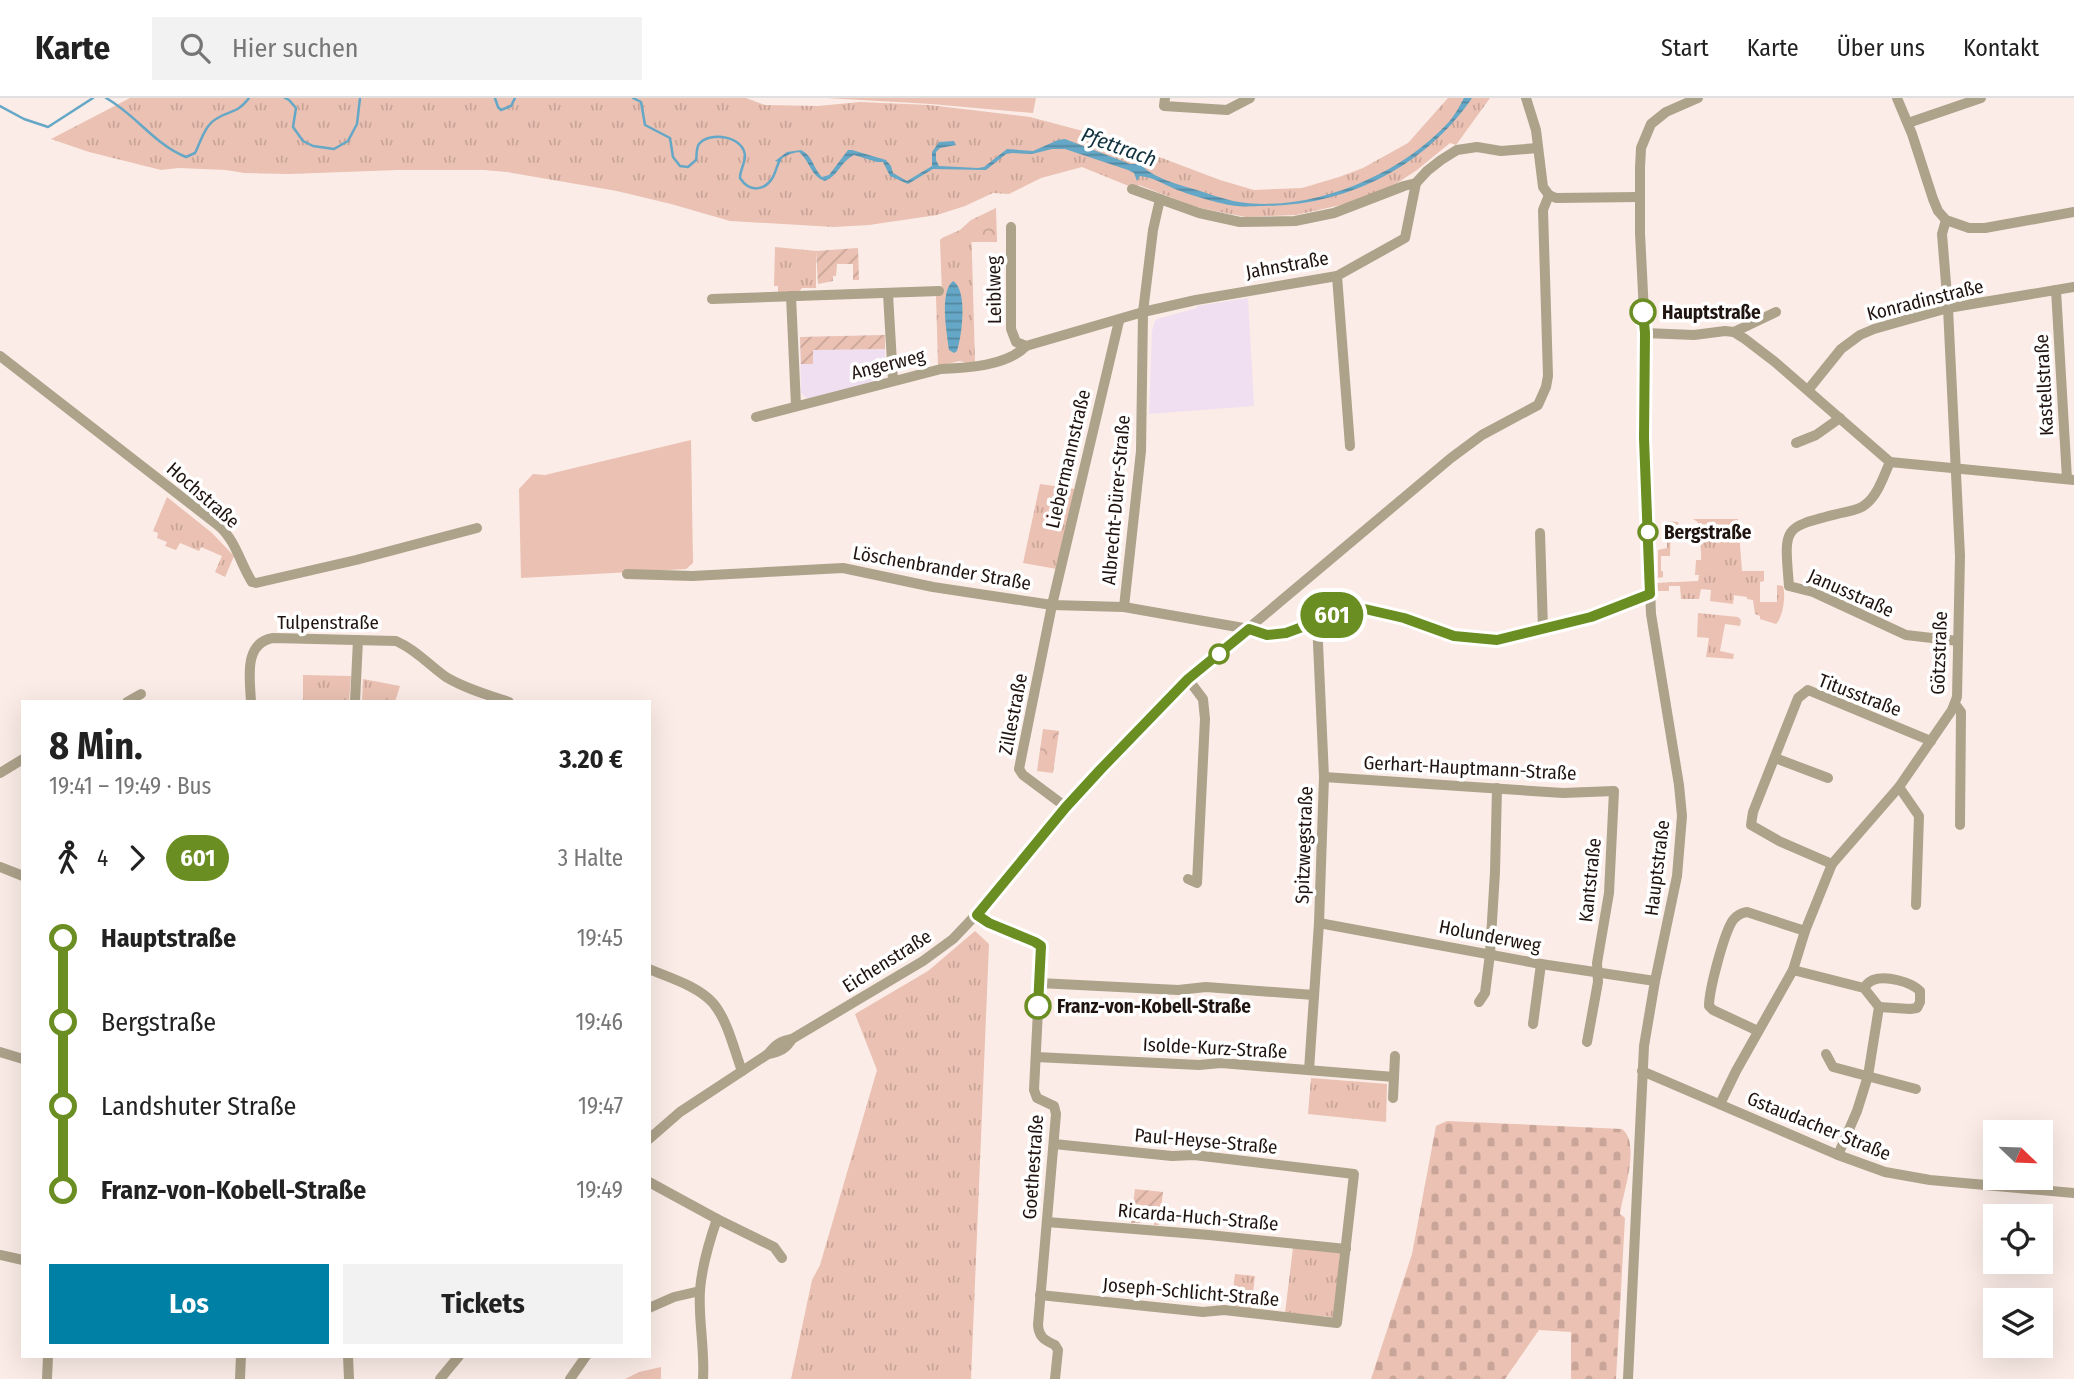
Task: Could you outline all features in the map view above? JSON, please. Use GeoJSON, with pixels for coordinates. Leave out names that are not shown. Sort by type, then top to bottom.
{"type":"FeatureCollection","features":[{"type":"Feature","properties":{"kind":"street"},"geometry":{"type":"LineString","coordinates":[[1165,98],[1164,106],[1227,110],[1250,98]]}},
{"type":"Feature","properties":{"kind":"street"},"geometry":{"type":"LineString","coordinates":[[1526,98],[1536,130],[1543,187],[1549,195],[1556,198],[1639,197]]}},
{"type":"Feature","properties":{"kind":"street","name":"Hauptstraße"},"geometry":{"type":"LineString","coordinates":[[1628,1379],[1642,1071],[1655,981],[1678,876],[1682,816],[1651,614],[1644,438],[1645,333],[1639,197],[1641,148],[1651,124],[1666,112],[1698,98]]}},
{"type":"Feature","properties":{"kind":"street"},"geometry":{"type":"LineString","coordinates":[[1897,98],[1933,200],[1938,211],[1947,220],[1969,228],[1985,228],[2074,212]]}},
{"type":"Feature","properties":{"kind":"street"},"geometry":{"type":"LineString","coordinates":[[1908,123],[1981,98]]}},
{"type":"Feature","properties":{"kind":"street"},"geometry":{"type":"LineString","coordinates":[[1132,189],[1199,213],[1240,222],[1295,221],[1334,213],[1416,183],[1427,171],[1457,150],[1477,147],[1501,150],[1538,148]]}},
{"type":"Feature","properties":{"kind":"street","name":"Jahnstraße"},"geometry":{"type":"LineString","coordinates":[[1026,346],[1143,312],[1220,295],[1337,276],[1405,238],[1416,183]]}},
{"type":"Feature","properties":{"kind":"street","name":"Eichenstraße"},"geometry":{"type":"LineString","coordinates":[[651,1137],[680,1112],[768,1054],[774,1045],[792,1039],[923,961],[953,939],[990,900],[1066,807],[1188,679],[1451,458],[1482,435],[1538,405],[1548,376],[1543,210],[1549,195]]}},
{"type":"Feature","properties":{"kind":"street","name":"Albrecht-Dürer-Straße"},"geometry":{"type":"LineString","coordinates":[[1124,607],[1141,451],[1143,312],[1153,230],[1160,199]]}},
{"type":"Feature","properties":{"kind":"street","name":"Götzstraße"},"geometry":{"type":"LineString","coordinates":[[1720,1104],[1793,970],[1805,931],[1832,864],[1899,787],[1955,704],[1958,690],[1960,556],[1942,234],[1947,220]]}},
{"type":"Feature","properties":{"kind":"street","name":"Leiblweg"},"geometry":{"type":"LineString","coordinates":[[1011,227],[1011,329],[1016,342],[1026,346]]}},
{"type":"Feature","properties":{"kind":"street"},"geometry":{"type":"LineString","coordinates":[[1337,276],[1350,446]]}},
{"type":"Feature","properties":{"kind":"street","name":"Konradinstraße"},"geometry":{"type":"LineString","coordinates":[[1808,390],[1841,349],[1860,335],[1874,329],[1948,308],[2074,287]]}},
{"type":"Feature","properties":{"kind":"street"},"geometry":{"type":"LineString","coordinates":[[712,299],[939,290]]}},
{"type":"Feature","properties":{"kind":"street","name":"Kastellstraße"},"geometry":{"type":"LineString","coordinates":[[2056,290],[2070,479]]}},
{"type":"Feature","properties":{"kind":"street"},"geometry":{"type":"LineString","coordinates":[[888,294],[892,380]]}},
{"type":"Feature","properties":{"kind":"street"},"geometry":{"type":"LineString","coordinates":[[791,296],[796,406]]}},
{"type":"Feature","properties":{"kind":"street"},"geometry":{"type":"LineString","coordinates":[[1734,332],[1776,312]]}},
{"type":"Feature","properties":{"kind":"street","name":"Liebermannstraße"},"geometry":{"type":"LineString","coordinates":[[1052,605],[1119,321]]}},
{"type":"Feature","properties":{"kind":"street"},"geometry":{"type":"LineString","coordinates":[[1645,333],[1694,335],[1734,332],[1808,390],[1890,462],[2070,479]]}},
{"type":"Feature","properties":{"kind":"street","name":"Angerweg"},"geometry":{"type":"LineString","coordinates":[[755,417],[892,380],[941,369],[972,368],[1017,355],[1026,346]]}},
{"type":"Feature","properties":{"kind":"street","name":"Hochstraße"},"geometry":{"type":"LineString","coordinates":[[0,356],[219,526],[232,541],[252,582],[362,559],[477,528]]}},
{"type":"Feature","properties":{"kind":"street"},"geometry":{"type":"LineString","coordinates":[[1796,443],[1815,435],[1839,418]]}},
{"type":"Feature","properties":{"kind":"street","name":"Janusstraße"},"geometry":{"type":"LineString","coordinates":[[1890,462],[1865,506],[1801,523],[1790,532],[1786,547],[1789,586],[1813,592],[1906,635],[1958,641]]}},
{"type":"Feature","properties":{"kind":"street"},"geometry":{"type":"LineString","coordinates":[[1540,533],[1543,629]]}},
{"type":"Feature","properties":{"kind":"street","name":"Löschenbrander Straße"},"geometry":{"type":"LineString","coordinates":[[627,574],[692,576],[843,568],[933,587],[1052,605],[1124,607],[1249,629]]}},
{"type":"Feature","properties":{"kind":"street"},"geometry":{"type":"LineString","coordinates":[[1249,629],[1267,635],[1286,633],[1356,607],[1404,618],[1454,636],[1497,640],[1591,617],[1650,594]]}},
{"type":"Feature","properties":{"kind":"street","name":"Zillestraße"},"geometry":{"type":"LineString","coordinates":[[1052,605],[1019,769],[1023,775],[1066,807]]}},
{"type":"Feature","properties":{"kind":"street","name":"Spitzwegstraße"},"geometry":{"type":"LineString","coordinates":[[1309,1070],[1319,923],[1324,777],[1317,621]]}},
{"type":"Feature","properties":{"kind":"street","name":"Tulpenstraße"},"geometry":{"type":"LineString","coordinates":[[251,700],[252,654],[257,645],[273,638],[384,640],[402,644],[447,677],[502,700]]}},
{"type":"Feature","properties":{"kind":"street"},"geometry":{"type":"LineString","coordinates":[[355,700],[358,640]]}},
{"type":"Feature","properties":{"kind":"street"},"geometry":{"type":"LineString","coordinates":[[1188,679],[1203,699],[1205,719],[1197,883],[1188,879]]}},
{"type":"Feature","properties":{"kind":"street","name":"Titusstraße"},"geometry":{"type":"LineString","coordinates":[[1832,864],[1779,841],[1751,825],[1752,812],[1798,698],[1808,690],[1931,741]]}},
{"type":"Feature","properties":{"kind":"street"},"geometry":{"type":"LineString","coordinates":[[130,700],[141,694]]}},
{"type":"Feature","properties":{"kind":"street"},"geometry":{"type":"LineString","coordinates":[[1955,704],[1961,712],[1960,825]]}},
{"type":"Feature","properties":{"kind":"street"},"geometry":{"type":"LineString","coordinates":[[1775,758],[1828,778]]}},
{"type":"Feature","properties":{"kind":"street"},"geometry":{"type":"LineString","coordinates":[[0,773],[21,760]]}},
{"type":"Feature","properties":{"kind":"street","name":"Gerhart-Hauptmann-Straße"},"geometry":{"type":"LineString","coordinates":[[1324,777],[1563,793],[1614,791]]}},
{"type":"Feature","properties":{"kind":"street"},"geometry":{"type":"LineString","coordinates":[[1899,787],[1919,816],[1916,905]]}},
{"type":"Feature","properties":{"kind":"street"},"geometry":{"type":"LineString","coordinates":[[1479,1002],[1485,993],[1490,954],[1497,788]]}},
{"type":"Feature","properties":{"kind":"street","name":"Kantstraße"},"geometry":{"type":"LineString","coordinates":[[1587,1042],[1598,982],[1597,963],[1609,893],[1614,791]]}},
{"type":"Feature","properties":{"kind":"street"},"geometry":{"type":"LineString","coordinates":[[0,867],[21,875]]}},
{"type":"Feature","properties":{"kind":"street"},"geometry":{"type":"LineString","coordinates":[[1758,1031],[1709,1006],[1730,926],[1741,912],[1747,912],[1805,931]]}},
{"type":"Feature","properties":{"kind":"street","name":"Goethestraße"},"geometry":{"type":"LineString","coordinates":[[977,915],[1041,946],[1035,1094],[1056,1110],[1038,1331],[1044,1341],[1055,1345],[1058,1350],[1055,1379]]}},
{"type":"Feature","properties":{"kind":"street","name":"Holunderweg"},"geometry":{"type":"LineString","coordinates":[[1319,923],[1541,964],[1655,981]]}},
{"type":"Feature","properties":{"kind":"street"},"geometry":{"type":"LineString","coordinates":[[1533,1024],[1541,964]]}},
{"type":"Feature","properties":{"kind":"street"},"geometry":{"type":"LineString","coordinates":[[651,970],[704,995],[715,1005],[742,1071]]}},
{"type":"Feature","properties":{"kind":"street"},"geometry":{"type":"LineString","coordinates":[[1793,970],[1864,988],[1879,1007],[1868,1076],[1857,1111],[1838,1155]]}},
{"type":"Feature","properties":{"kind":"street"},"geometry":{"type":"LineString","coordinates":[[1864,988],[1871,980],[1886,979],[1914,985],[1920,991],[1917,1008],[1879,1007]]}},
{"type":"Feature","properties":{"kind":"street"},"geometry":{"type":"LineString","coordinates":[[1040,983],[1178,990],[1206,987],[1314,995]]}},
{"type":"Feature","properties":{"kind":"street"},"geometry":{"type":"LineString","coordinates":[[0,1052],[21,1058]]}},
{"type":"Feature","properties":{"kind":"street"},"geometry":{"type":"LineString","coordinates":[[1826,1054],[1833,1067],[1916,1089]]}},
{"type":"Feature","properties":{"kind":"street"},"geometry":{"type":"LineString","coordinates":[[1393,1098],[1395,1056]]}},
{"type":"Feature","properties":{"kind":"street","name":"Isolde-Kurz-Straße"},"geometry":{"type":"LineString","coordinates":[[1036,1057],[1199,1065],[1221,1063],[1394,1077]]}},
{"type":"Feature","properties":{"kind":"street","name":"Gstaudacher Straße"},"geometry":{"type":"LineString","coordinates":[[1642,1071],[1838,1155],[1885,1172],[1912,1178],[2074,1193]]}},
{"type":"Feature","properties":{"kind":"street","name":"Paul-Heyse-Straße"},"geometry":{"type":"LineString","coordinates":[[1054,1144],[1171,1156],[1194,1155],[1354,1174],[1346,1249]]}},
{"type":"Feature","properties":{"kind":"street"},"geometry":{"type":"LineString","coordinates":[[651,1183],[774,1247],[782,1258]]}},
{"type":"Feature","properties":{"kind":"street"},"geometry":{"type":"LineString","coordinates":[[703,1379],[704,1346],[700,1291],[706,1253],[717,1219]]}},
{"type":"Feature","properties":{"kind":"street","name":"Ricarda-Huch-Straße"},"geometry":{"type":"LineString","coordinates":[[1047,1222],[1209,1234],[1346,1249]]}},
{"type":"Feature","properties":{"kind":"street","name":"Joseph-Schlicht-Straße"},"geometry":{"type":"LineString","coordinates":[[1041,1295],[1203,1312],[1224,1310],[1337,1323],[1346,1249]]}},
{"type":"Feature","properties":{"kind":"street"},"geometry":{"type":"LineString","coordinates":[[0,1255],[21,1260]]}},
{"type":"Feature","properties":{"kind":"street"},"geometry":{"type":"LineString","coordinates":[[651,1307],[674,1297],[700,1291]]}},
{"type":"Feature","properties":{"kind":"street"},"geometry":{"type":"LineString","coordinates":[[47,1379],[48,1358]]}},
{"type":"Feature","properties":{"kind":"street"},"geometry":{"type":"LineString","coordinates":[[240,1379],[241,1358]]}},
{"type":"Feature","properties":{"kind":"street"},"geometry":{"type":"LineString","coordinates":[[348,1358],[349,1379]]}},
{"type":"Feature","properties":{"kind":"street"},"geometry":{"type":"LineString","coordinates":[[440,1379],[457,1358]]}},
{"type":"Feature","properties":{"kind":"street"},"geometry":{"type":"LineString","coordinates":[[570,1379],[585,1358]]}},
{"type":"Feature","properties":{"kind":"shaded area"},"geometry":{"type":"Polygon","coordinates":[[[1248,298],[1254,406],[1149,414],[1152,331],[1155,321],[1197,306],[1248,298]]]}},
{"type":"Feature","properties":{"kind":"shaded area"},"geometry":{"type":"Polygon","coordinates":[[[885,335],[885,379],[808,399],[801,393],[800,337],[885,335]]]}},
{"type":"Feature","properties":{"kind":"green space"},"geometry":{"type":"Polygon","coordinates":[[[130,98],[746,98],[765,105],[818,106],[860,102],[929,105],[1030,117],[1109,138],[1254,190],[1302,188],[1363,168],[1408,143],[1448,98],[1490,98],[1456,145],[1450,143],[1417,170],[1385,191],[1350,203],[1296,215],[1246,217],[1196,207],[1139,185],[1136,189],[1082,167],[1041,178],[1009,194],[993,193],[937,215],[834,227],[730,221],[617,191],[484,170],[289,174],[178,168],[161,170],[89,152],[51,139],[130,98]]]}},
{"type":"Feature","properties":{"kind":"green space"},"geometry":{"type":"Polygon","coordinates":[[[827,98],[1036,98],[1033,113],[827,98]]]}},
{"type":"Feature","properties":{"kind":"green space"},"geometry":{"type":"Polygon","coordinates":[[[996,208],[997,242],[971,242],[971,220],[996,208]]]}},
{"type":"Feature","properties":{"kind":"green space"},"geometry":{"type":"Polygon","coordinates":[[[971,220],[975,362],[969,364],[960,361],[938,366],[936,295],[942,294],[940,240],[960,230],[971,220]]]}},
{"type":"Feature","properties":{"kind":"green space"},"geometry":{"type":"Polygon","coordinates":[[[775,247],[816,251],[816,288],[802,288],[799,292],[778,292],[778,286],[774,286],[775,247]]]}},
{"type":"Feature","properties":{"kind":"green space"},"geometry":{"type":"Polygon","coordinates":[[[858,248],[859,280],[853,280],[853,264],[837,264],[833,281],[818,284],[816,251],[858,248]]]}},
{"type":"Feature","properties":{"kind":"green space"},"geometry":{"type":"Polygon","coordinates":[[[885,335],[885,349],[813,350],[813,364],[801,364],[800,337],[885,335]]]}},
{"type":"Feature","properties":{"kind":"green space"},"geometry":{"type":"Polygon","coordinates":[[[691,440],[693,563],[686,569],[521,578],[519,489],[533,474],[545,475],[691,440]]]}},
{"type":"Feature","properties":{"kind":"green space"},"geometry":{"type":"Polygon","coordinates":[[[1040,484],[1075,489],[1057,569],[1023,563],[1040,484]]]}},
{"type":"Feature","properties":{"kind":"green space"},"geometry":{"type":"Polygon","coordinates":[[[167,497],[212,533],[234,556],[225,577],[215,572],[222,556],[201,547],[199,551],[180,543],[176,550],[165,546],[167,542],[157,538],[158,533],[153,531],[167,497]]]}},
{"type":"Feature","properties":{"kind":"green space"},"geometry":{"type":"Polygon","coordinates":[[[1693,519],[1738,519],[1742,571],[1764,571],[1764,581],[1760,582],[1760,602],[1777,602],[1777,585],[1783,586],[1783,606],[1776,624],[1760,619],[1760,616],[1755,614],[1753,600],[1747,597],[1734,595],[1733,604],[1710,601],[1711,590],[1701,589],[1699,599],[1681,599],[1680,586],[1669,586],[1669,591],[1657,591],[1657,583],[1698,581],[1699,575],[1695,575],[1696,560],[1701,560],[1701,550],[1698,522],[1693,519]]]}},
{"type":"Feature","properties":{"kind":"green space"},"geometry":{"type":"Polygon","coordinates":[[[1667,521],[1678,522],[1680,527],[1671,527],[1670,556],[1661,556],[1663,577],[1658,578],[1658,550],[1667,548],[1667,521]]]}},
{"type":"Feature","properties":{"kind":"green space"},"geometry":{"type":"Polygon","coordinates":[[[1698,613],[1738,617],[1741,620],[1740,626],[1725,624],[1720,651],[1734,654],[1733,659],[1706,657],[1709,638],[1697,637],[1698,613]]]}},
{"type":"Feature","properties":{"kind":"green space"},"geometry":{"type":"Polygon","coordinates":[[[303,675],[351,676],[349,700],[303,700],[303,675]]]}},
{"type":"Feature","properties":{"kind":"green space"},"geometry":{"type":"Polygon","coordinates":[[[363,679],[400,686],[396,700],[362,700],[363,679]]]}},
{"type":"Feature","properties":{"kind":"green space"},"geometry":{"type":"Polygon","coordinates":[[[1043,729],[1059,731],[1053,773],[1037,771],[1043,729]]]}},
{"type":"Feature","properties":{"kind":"green space"},"geometry":{"type":"Polygon","coordinates":[[[975,931],[989,944],[971,1379],[791,1379],[812,1280],[820,1265],[877,1070],[855,1014],[928,971],[975,931]]]}},
{"type":"Feature","properties":{"kind":"green space"},"geometry":{"type":"Polygon","coordinates":[[[1311,1078],[1387,1084],[1386,1122],[1308,1114],[1311,1078]]]}},
{"type":"Feature","properties":{"kind":"green space"},"geometry":{"type":"Polygon","coordinates":[[[1447,1121],[1622,1129],[1627,1136],[1631,1157],[1620,1214],[1625,1218],[1616,1379],[1571,1379],[1571,1332],[1539,1330],[1505,1379],[1371,1379],[1412,1254],[1436,1126],[1447,1121]]]}},
{"type":"Feature","properties":{"kind":"green space"},"geometry":{"type":"Polygon","coordinates":[[[1135,1189],[1163,1192],[1159,1225],[1154,1225],[1155,1207],[1143,1206],[1140,1223],[1131,1223],[1135,1189]]]}},
{"type":"Feature","properties":{"kind":"green space"},"geometry":{"type":"Polygon","coordinates":[[[1293,1248],[1340,1253],[1334,1317],[1285,1313],[1293,1248]]]}},
{"type":"Feature","properties":{"kind":"green space"},"geometry":{"type":"Polygon","coordinates":[[[1235,1274],[1255,1276],[1251,1309],[1231,1306],[1235,1274]]]}},
{"type":"Feature","properties":{"kind":"green space"},"geometry":{"type":"Polygon","coordinates":[[[661,1367],[661,1379],[625,1379],[639,1372],[661,1367]]]}},
{"type":"Feature","properties":{"kind":"water"},"geometry":{"type":"Polygon","coordinates":[[[1464,98],[1472,98],[1431,144],[1407,162],[1381,178],[1353,190],[1294,204],[1236,206],[1205,199],[1149,178],[1140,176],[1137,181],[1134,173],[1128,170],[1065,149],[1032,154],[1006,154],[986,170],[933,169],[908,184],[890,176],[883,162],[854,155],[825,181],[817,176],[799,152],[788,155],[779,162],[775,161],[787,152],[801,150],[808,155],[822,177],[829,175],[848,150],[852,150],[886,160],[893,173],[907,181],[932,166],[932,152],[939,142],[954,141],[956,145],[940,148],[936,152],[939,166],[978,168],[984,167],[1007,149],[1033,151],[1065,139],[1130,164],[1140,164],[1167,180],[1224,199],[1261,204],[1290,202],[1349,188],[1402,161],[1446,125],[1464,98]]]}},
{"type":"Feature","properties":{"kind":"water"},"geometry":{"type":"Polygon","coordinates":[[[953,281],[958,286],[962,303],[959,344],[954,353],[949,350],[945,313],[946,294],[953,281]]]}},
{"type":"Feature","properties":{"kind":"waterway","name":"Pfettrach"},"geometry":{"type":"LineString","coordinates":[[0,106],[24,119],[48,127],[93,98]]}},
{"type":"Feature","properties":{"kind":"waterway","name":"Pfettrach"},"geometry":{"type":"LineString","coordinates":[[106,98],[164,145],[186,157],[195,153],[212,122],[237,109],[249,98]]}},
{"type":"Feature","properties":{"kind":"waterway","name":"Pfettrach"},"geometry":{"type":"LineString","coordinates":[[285,98],[296,108],[293,127],[303,141],[313,146],[334,149],[348,141],[357,124],[360,98]]}},
{"type":"Feature","properties":{"kind":"waterway","name":"Pfettrach"},"geometry":{"type":"LineString","coordinates":[[495,98],[501,110],[511,106],[515,98]]}},
{"type":"Feature","properties":{"kind":"waterway","name":"Pfettrach"},"geometry":{"type":"LineString","coordinates":[[633,98],[641,102],[645,125],[670,138],[673,157],[680,166],[688,167],[696,160],[698,146],[704,140],[726,138],[733,140],[743,149],[745,159],[740,178],[752,188],[761,188],[773,177],[780,160]]}},
{"type":"Feature","properties":{"kind":"bus line","name":"601"},"geometry":{"type":"LineString","coordinates":[[1038,1006],[1041,946],[977,915],[1100,770],[1188,679],[1249,629],[1267,635],[1286,633],[1356,607],[1404,618],[1454,636],[1497,640],[1591,617],[1650,594],[1644,438],[1643,312]]}},
{"type":"Feature","properties":{"kind":"place","name":"Hauptstraße"},"geometry":{"type":"Point","coordinates":[1643,312]}},
{"type":"Feature","properties":{"kind":"place","name":"Bergstraße"},"geometry":{"type":"Point","coordinates":[1648,532]}},
{"type":"Feature","properties":{"kind":"place","name":"Franz-von-Kobell-Straße"},"geometry":{"type":"Point","coordinates":[1038,1006]}}]}
